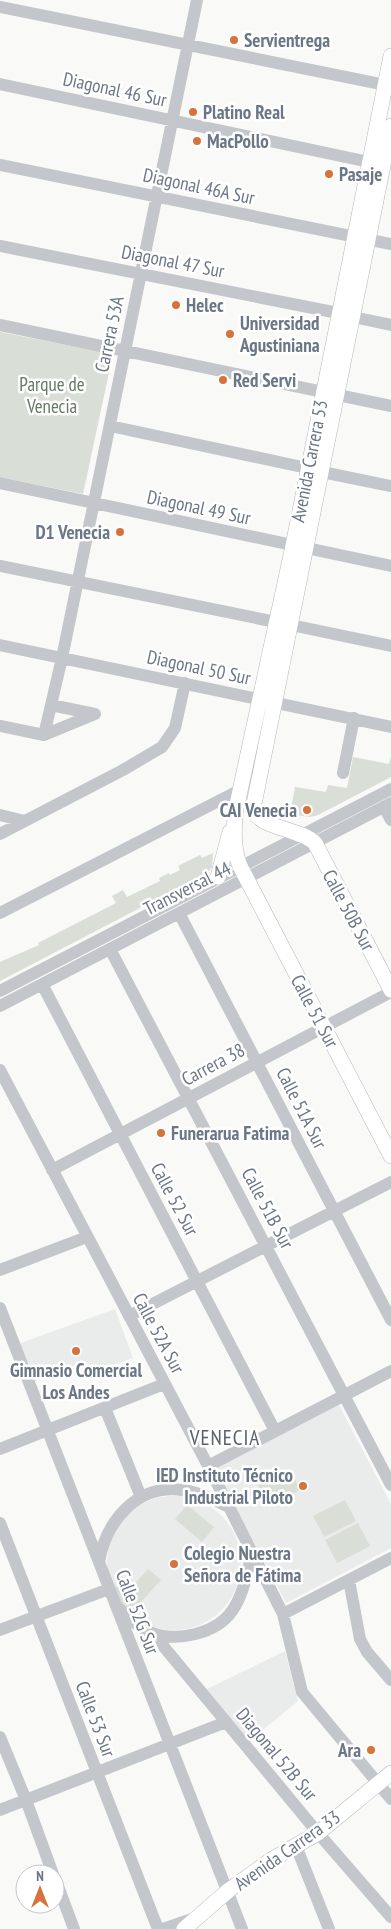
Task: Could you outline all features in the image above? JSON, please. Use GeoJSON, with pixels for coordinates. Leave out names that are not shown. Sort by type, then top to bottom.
{"type":"FeatureCollection","features":[{"type":"Feature","properties":{"kind":"main road","name":"Avenida Carrera 53"},"geometry":{"type":"LineString","coordinates":[[381,164],[391,56]]}},
{"type":"Feature","properties":{"kind":"main road","name":"Avenida Carrera 53"},"geometry":{"type":"LineString","coordinates":[[309,839],[260,819],[256,816],[253,809],[275,702],[284,624],[314,470],[361,238],[391,126]]}},
{"type":"Feature","properties":{"kind":"main road","name":"Avenida Carrera 53"},"geometry":{"type":"LineString","coordinates":[[243,872],[234,844],[235,814],[260,699],[284,624]]}},
{"type":"Feature","properties":{"kind":"main road"},"geometry":{"type":"LineString","coordinates":[[218,877],[235,814]]}},
{"type":"Feature","properties":{"kind":"main road","name":"Calle 50B Sur"},"geometry":{"type":"LineString","coordinates":[[309,839],[391,991]]}},
{"type":"Feature","properties":{"kind":"main road","name":"Calle 51 Sur"},"geometry":{"type":"LineString","coordinates":[[243,872],[391,1156]]}},
{"type":"Feature","properties":{"kind":"main road","name":"Avenida Carrera 33"},"geometry":{"type":"LineString","coordinates":[[184,1929],[227,1892],[271,1860],[318,1833],[391,1773]]}},
{"type":"Feature","properties":{"kind":"street","name":"Carrera 53A"},"geometry":{"type":"LineString","coordinates":[[44,735],[78,582],[196,0]]}},
{"type":"Feature","properties":{"kind":"street"},"geometry":{"type":"LineString","coordinates":[[0,7],[388,85]]}},
{"type":"Feature","properties":{"kind":"street","name":"Diagonal 46 Sur"},"geometry":{"type":"LineString","coordinates":[[0,84],[381,164]]}},
{"type":"Feature","properties":{"kind":"street","name":"Diagonal 46A Sur"},"geometry":{"type":"LineString","coordinates":[[0,165],[391,244]]}},
{"type":"Feature","properties":{"kind":"street","name":"Diagonal 47 Sur"},"geometry":{"type":"LineString","coordinates":[[0,246],[391,325]]}},
{"type":"Feature","properties":{"kind":"street"},"geometry":{"type":"LineString","coordinates":[[0,326],[391,406]]}},
{"type":"Feature","properties":{"kind":"street"},"geometry":{"type":"LineString","coordinates":[[110,426],[391,486]]}},
{"type":"Feature","properties":{"kind":"street","name":"Diagonal 49 Sur"},"geometry":{"type":"LineString","coordinates":[[0,483],[391,566]]}},
{"type":"Feature","properties":{"kind":"street"},"geometry":{"type":"LineString","coordinates":[[0,566],[391,646]]}},
{"type":"Feature","properties":{"kind":"street","name":"Diagonal 50 Sur"},"geometry":{"type":"LineString","coordinates":[[0,645],[391,727]]}},
{"type":"Feature","properties":{"kind":"street"},"geometry":{"type":"LineString","coordinates":[[0,834],[123,770],[162,747],[174,728],[185,683]]}},
{"type":"Feature","properties":{"kind":"street"},"geometry":{"type":"LineString","coordinates":[[0,726],[44,735],[95,714],[51,705]]}},
{"type":"Feature","properties":{"kind":"street"},"geometry":{"type":"LineString","coordinates":[[344,773],[354,718]]}},
{"type":"Feature","properties":{"kind":"street","name":"Transversal 44"},"geometry":{"type":"LineString","coordinates":[[309,839],[391,789]]}},
{"type":"Feature","properties":{"kind":"street"},"geometry":{"type":"LineString","coordinates":[[0,913],[240,790]]}},
{"type":"Feature","properties":{"kind":"street"},"geometry":{"type":"LineString","coordinates":[[388,805],[391,820]]}},
{"type":"Feature","properties":{"kind":"street","name":"Transversal 44"},"geometry":{"type":"LineString","coordinates":[[0,1006],[179,913],[243,872],[309,839],[388,805]]}},
{"type":"Feature","properties":{"kind":"street"},"geometry":{"type":"LineString","coordinates":[[0,815],[25,821]]}},
{"type":"Feature","properties":{"kind":"street","name":"Transversal 44"},"geometry":{"type":"LineString","coordinates":[[0,991],[218,877],[243,872]]}},
{"type":"Feature","properties":{"kind":"street","name":"Calle 51A Sur"},"geometry":{"type":"LineString","coordinates":[[179,913],[391,1320]]}},
{"type":"Feature","properties":{"kind":"street","name":"Calle 51B Sur"},"geometry":{"type":"LineString","coordinates":[[110,949],[391,1485]]}},
{"type":"Feature","properties":{"kind":"street","name":"Calle 52 Sur"},"geometry":{"type":"LineString","coordinates":[[42,984],[275,1431]]}},
{"type":"Feature","properties":{"kind":"street","name":"Carrera 38"},"geometry":{"type":"LineString","coordinates":[[52,1170],[391,991]]}},
{"type":"Feature","properties":{"kind":"street","name":"Calle 52A Sur"},"geometry":{"type":"LineString","coordinates":[[0,1070],[4,1087],[52,1170],[87,1236],[208,1466],[283,1614],[302,1692],[391,1799]]}},
{"type":"Feature","properties":{"kind":"street"},"geometry":{"type":"LineString","coordinates":[[129,1316],[391,1182]]}},
{"type":"Feature","properties":{"kind":"street"},"geometry":{"type":"LineString","coordinates":[[0,1270],[87,1236]]}},
{"type":"Feature","properties":{"kind":"street","name":"Calle 52G Sur"},"geometry":{"type":"LineString","coordinates":[[0,1308],[242,1929]]}},
{"type":"Feature","properties":{"kind":"street"},"geometry":{"type":"LineString","coordinates":[[208,1466],[391,1371]]}},
{"type":"Feature","properties":{"kind":"street"},"geometry":{"type":"LineString","coordinates":[[0,1449],[164,1384]]}},
{"type":"Feature","properties":{"kind":"street"},"geometry":{"type":"LineString","coordinates":[[105,1408],[141,1497]]}},
{"type":"Feature","properties":{"kind":"street"},"geometry":{"type":"LineString","coordinates":[[99,1562],[102,1544],[112,1525],[125,1509],[148,1493],[164,1490],[182,1490],[204,1496],[229,1507]]}},
{"type":"Feature","properties":{"kind":"street","name":"Calle 53 Sur"},"geometry":{"type":"LineString","coordinates":[[0,1523],[158,1929]]}},
{"type":"Feature","properties":{"kind":"street"},"geometry":{"type":"LineString","coordinates":[[116,1606],[137,1624],[159,1634],[193,1635],[217,1625],[231,1612],[242,1592],[252,1553]]}},
{"type":"Feature","properties":{"kind":"street"},"geometry":{"type":"LineString","coordinates":[[283,1614],[391,1558]]}},
{"type":"Feature","properties":{"kind":"street"},"geometry":{"type":"LineString","coordinates":[[349,1580],[360,1639],[367,1652],[391,1680]]}},
{"type":"Feature","properties":{"kind":"street"},"geometry":{"type":"LineString","coordinates":[[0,1630],[109,1589]]}},
{"type":"Feature","properties":{"kind":"street","name":"Diagonal 52B Sur"},"geometry":{"type":"LineString","coordinates":[[159,1634],[160,1641],[164,1647],[318,1833],[391,1917]]}},
{"type":"Feature","properties":{"kind":"street"},"geometry":{"type":"LineString","coordinates":[[0,1810],[226,1722]]}},
{"type":"Feature","properties":{"kind":"street"},"geometry":{"type":"LineString","coordinates":[[0,1738],[50,1864]]}},
{"type":"Feature","properties":{"kind":"street"},"geometry":{"type":"LineString","coordinates":[[296,1846],[329,1929]]}},
{"type":"Feature","properties":{"kind":"street"},"geometry":{"type":"LineString","coordinates":[[65,1905],[74,1929]]}},
{"type":"Feature","properties":{"kind":"street"},"geometry":{"type":"LineString","coordinates":[[163,1929],[199,1916]]}},
{"type":"Feature","properties":{"kind":"shaded area","name":"Gimnasio Comercial Los Andes"},"geometry":{"type":"Polygon","coordinates":[[[115,1309],[133,1358],[87,1375],[83,1363],[32,1382],[18,1344],[115,1309]]]}},
{"type":"Feature","properties":{"kind":"shaded area","name":"IED Instituto Técnico Industrial Piloto"},"geometry":{"type":"Polygon","coordinates":[[[339,1405],[391,1504],[391,1548],[286,1603],[215,1468],[339,1405]]]}},
{"type":"Feature","properties":{"kind":"shaded area","name":"Colegio Nuestra Señora de Fátima"},"geometry":{"type":"Polygon","coordinates":[[[174,1496],[200,1501],[222,1515],[236,1537],[241,1563],[236,1589],[222,1611],[200,1625],[174,1630],[148,1625],[126,1611],[112,1589],[107,1563],[112,1537],[126,1515],[148,1501],[174,1496]]]}},
{"type":"Feature","properties":{"kind":"shaded area"},"geometry":{"type":"Polygon","coordinates":[[[285,1651],[298,1701],[247,1743],[205,1690],[285,1651]]]}},
{"type":"Feature","properties":{"kind":"green space","name":"Parque de Venecia"},"geometry":{"type":"Polygon","coordinates":[[[0,332],[113,354],[83,494],[0,477],[0,332]]]}},
{"type":"Feature","properties":{"kind":"green space"},"geometry":{"type":"Polygon","coordinates":[[[391,756],[391,777],[318,815],[310,817],[290,814],[295,787],[326,792],[328,785],[347,788],[353,757],[389,764],[391,756]]]}},
{"type":"Feature","properties":{"kind":"green space"},"geometry":{"type":"Polygon","coordinates":[[[213,853],[212,867],[207,873],[0,981],[0,962],[39,945],[38,943],[116,903],[112,896],[123,890],[127,897],[160,881],[159,878],[180,870],[178,866],[200,855],[202,858],[213,853]]]}},
{"type":"Feature","properties":{"kind":"green space"},"geometry":{"type":"Polygon","coordinates":[[[290,1470],[300,1490],[269,1506],[258,1486],[290,1470]]]}},
{"type":"Feature","properties":{"kind":"green space"},"geometry":{"type":"Polygon","coordinates":[[[345,1500],[356,1521],[324,1537],[313,1516],[345,1500]]]}},
{"type":"Feature","properties":{"kind":"green space"},"geometry":{"type":"Polygon","coordinates":[[[187,1505],[214,1527],[202,1542],[175,1519],[187,1505]]]}},
{"type":"Feature","properties":{"kind":"green space"},"geometry":{"type":"Polygon","coordinates":[[[358,1523],[370,1546],[337,1563],[325,1540],[358,1523]]]}},
{"type":"Feature","properties":{"kind":"green space"},"geometry":{"type":"Polygon","coordinates":[[[148,1569],[161,1580],[129,1615],[119,1604],[114,1589],[116,1586],[122,1592],[130,1583],[133,1586],[148,1569]]]}},
{"type":"Feature","properties":{"kind":"place","name":"Servientrega"},"geometry":{"type":"Point","coordinates":[234,40]}},
{"type":"Feature","properties":{"kind":"place","name":"Platino Real"},"geometry":{"type":"Point","coordinates":[193,112]}},
{"type":"Feature","properties":{"kind":"place","name":"MacPollo"},"geometry":{"type":"Point","coordinates":[197,141]}},
{"type":"Feature","properties":{"kind":"place","name":"Pasaje"},"geometry":{"type":"Point","coordinates":[329,174]}},
{"type":"Feature","properties":{"kind":"place","name":"Helec"},"geometry":{"type":"Point","coordinates":[176,305]}},
{"type":"Feature","properties":{"kind":"place","name":"Universidad Agustiniana"},"geometry":{"type":"Point","coordinates":[230,334]}},
{"type":"Feature","properties":{"kind":"place","name":"Red Servi"},"geometry":{"type":"Point","coordinates":[223,380]}},
{"type":"Feature","properties":{"kind":"place","name":"D1 Venecia"},"geometry":{"type":"Point","coordinates":[120,532]}},
{"type":"Feature","properties":{"kind":"place","name":"CAI Venecia"},"geometry":{"type":"Point","coordinates":[307,810]}},
{"type":"Feature","properties":{"kind":"place","name":"Funerarua Fatima"},"geometry":{"type":"Point","coordinates":[161,1133]}},
{"type":"Feature","properties":{"kind":"place","name":"Gimnasio Comercial Los Andes"},"geometry":{"type":"Point","coordinates":[76,1351]}},
{"type":"Feature","properties":{"kind":"place","name":"IED Instituto Técnico Industrial Piloto"},"geometry":{"type":"Point","coordinates":[303,1486]}},
{"type":"Feature","properties":{"kind":"place","name":"Colegio Nuestra Señora de Fátima"},"geometry":{"type":"Point","coordinates":[174,1564]}},
{"type":"Feature","properties":{"kind":"place","name":"Ara"},"geometry":{"type":"Point","coordinates":[371,1750]}},
{"type":"Feature","properties":{"kind":"district","name":"VENECIA"},"geometry":{"type":"Point","coordinates":[225,1437]}}]}
